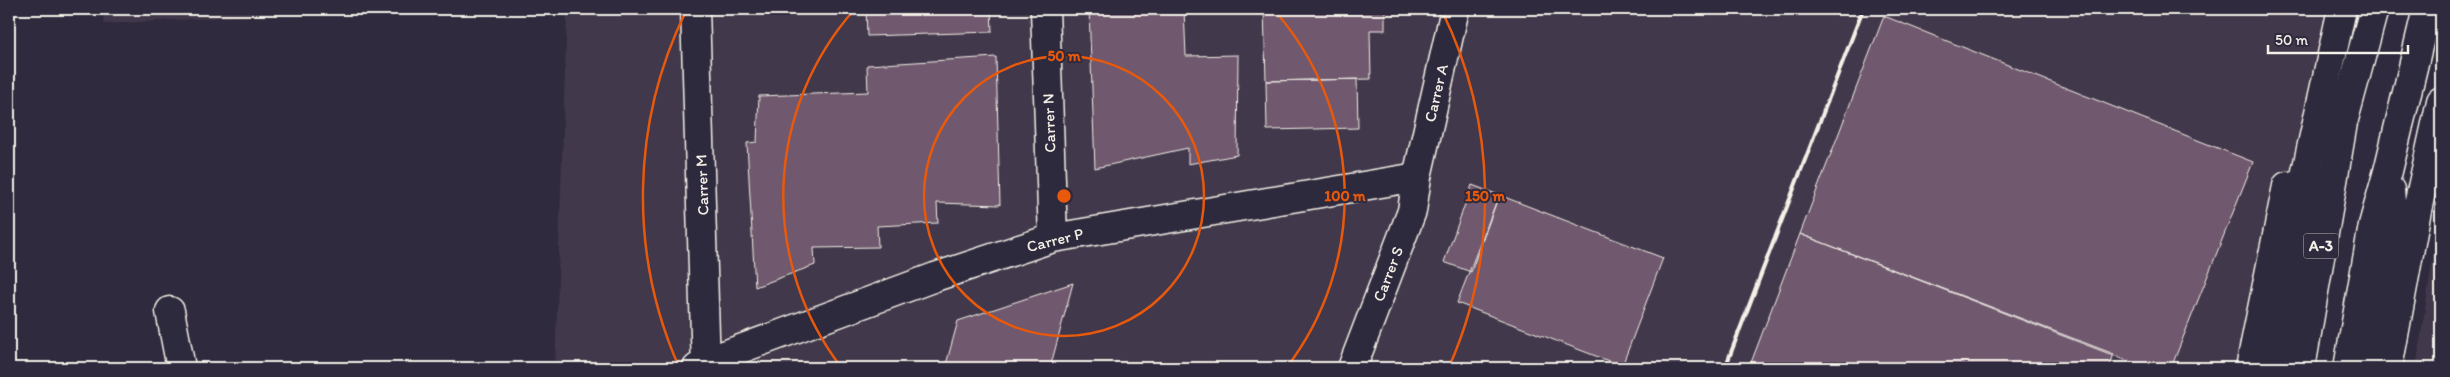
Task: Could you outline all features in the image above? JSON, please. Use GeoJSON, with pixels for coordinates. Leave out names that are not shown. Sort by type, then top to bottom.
{"type":"FeatureCollection","features":[{"type":"Feature","properties":{"kind":"main road","name":"Carrer M"},"geometry":{"type":"LineString","coordinates":[[695,9],[704,366]]}},
{"type":"Feature","properties":{"kind":"main road","name":"Carrer N"},"geometry":{"type":"LineString","coordinates":[[1045,9],[1053,238]]}},
{"type":"Feature","properties":{"kind":"main road","name":"Carrer A"},"geometry":{"type":"LineString","coordinates":[[1417,177],[1455,9]]}},
{"type":"Feature","properties":{"kind":"main road"},"geometry":{"type":"LineString","coordinates":[[2250,368],[2308,88],[2328,9]]}},
{"type":"Feature","properties":{"kind":"main road"},"geometry":{"type":"LineString","coordinates":[[2264,368],[2342,9]]}},
{"type":"Feature","properties":{"kind":"main road","name":"A-3"},"geometry":{"type":"LineString","coordinates":[[2301,368],[2343,123],[2374,9]]}},
{"type":"Feature","properties":{"kind":"main road"},"geometry":{"type":"LineString","coordinates":[[2348,368],[2373,225],[2427,9]]}},
{"type":"Feature","properties":{"kind":"main road"},"geometry":{"type":"LineString","coordinates":[[2388,368],[2416,215],[2441,101]]}},
{"type":"Feature","properties":{"kind":"main road"},"geometry":{"type":"LineString","coordinates":[[2274,368],[2312,195],[2343,123]]}},
{"type":"Feature","properties":{"kind":"main road"},"geometry":{"type":"LineString","coordinates":[[2368,368],[2393,227],[2388,171]]}},
{"type":"Feature","properties":{"kind":"main road","name":"Carrer P"},"geometry":{"type":"LineString","coordinates":[[704,366],[935,277],[1053,238],[1417,177]]}},
{"type":"Feature","properties":{"kind":"main road","name":"Carrer S"},"geometry":{"type":"LineString","coordinates":[[1352,368],[1412,212],[1417,177]]}},
{"type":"Feature","properties":{"kind":"main road"},"geometry":{"type":"LineString","coordinates":[[170,311],[181,368]]}},
{"type":"Feature","properties":{"kind":"shaded area"},"geometry":{"type":"Polygon","coordinates":[[[103,9],[369,9],[104,24],[103,9]]]}},
{"type":"Feature","properties":{"kind":"shaded area"},"geometry":{"type":"Polygon","coordinates":[[[567,9],[2352,9],[2265,368],[555,368],[567,9]]]}},
{"type":"Feature","properties":{"kind":"shaded area"},"geometry":{"type":"Polygon","coordinates":[[[2437,231],[2441,231],[2441,368],[2416,368],[2437,231]]]}},
{"type":"Feature","properties":{"kind":"building"},"geometry":{"type":"Polygon","coordinates":[[[866,9],[991,9],[992,32],[867,36],[866,9]]]}},
{"type":"Feature","properties":{"kind":"building"},"geometry":{"type":"Polygon","coordinates":[[[1089,9],[1184,9],[1186,56],[1238,55],[1237,155],[1188,164],[1188,148],[1095,168],[1089,9]]]}},
{"type":"Feature","properties":{"kind":"building"},"geometry":{"type":"Polygon","coordinates":[[[1264,9],[1385,9],[1385,30],[1370,30],[1371,79],[1266,81],[1264,9]]]}},
{"type":"Feature","properties":{"kind":"building"},"geometry":{"type":"Polygon","coordinates":[[[1884,16],[2253,162],[2171,368],[2146,368],[1800,234],[1884,16]]]}},
{"type":"Feature","properties":{"kind":"building"},"geometry":{"type":"Polygon","coordinates":[[[996,57],[1000,205],[937,203],[938,223],[877,226],[878,247],[814,248],[815,265],[755,287],[747,143],[757,142],[759,96],[868,92],[867,65],[996,57]]]}},
{"type":"Feature","properties":{"kind":"building"},"geometry":{"type":"Polygon","coordinates":[[[1357,79],[1358,128],[1267,130],[1266,81],[1357,79]]]}},
{"type":"Feature","properties":{"kind":"building"},"geometry":{"type":"Polygon","coordinates":[[[1472,185],[1499,195],[1471,272],[1444,262],[1472,185]]]}},
{"type":"Feature","properties":{"kind":"building"},"geometry":{"type":"Polygon","coordinates":[[[1499,195],[1663,258],[1622,366],[1457,303],[1499,195]]]}},
{"type":"Feature","properties":{"kind":"building"},"geometry":{"type":"Polygon","coordinates":[[[1800,234],[2114,354],[2109,368],[1749,368],[1800,234]]]}},
{"type":"Feature","properties":{"kind":"building"},"geometry":{"type":"Polygon","coordinates":[[[1073,283],[1050,368],[945,368],[958,321],[1073,283]]]}},
{"type":"Feature","properties":{"kind":"railway"},"geometry":{"type":"LineString","coordinates":[[1725,368],[1863,9]]}}]}
